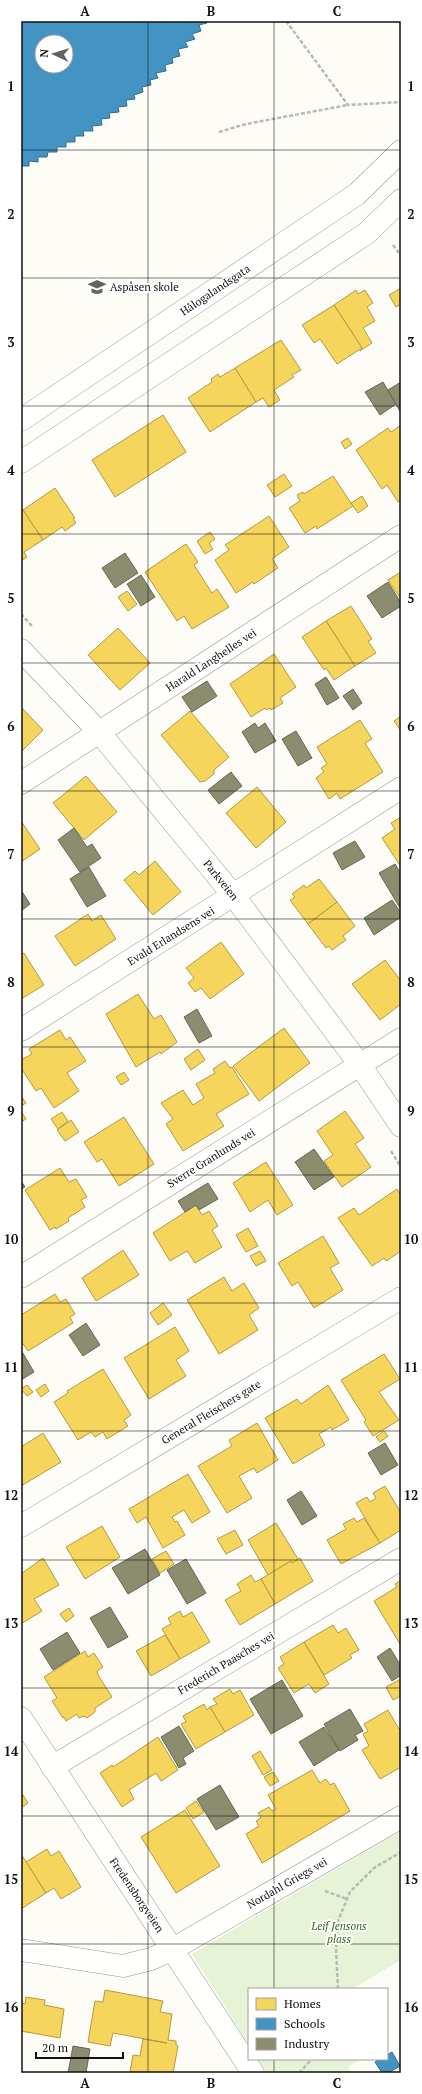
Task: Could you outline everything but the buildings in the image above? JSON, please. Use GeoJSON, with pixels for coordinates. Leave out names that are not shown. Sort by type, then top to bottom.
{"type":"FeatureCollection","features":[{"type":"Feature","properties":{"kind":"street","name":"Hålogalandsgata"},"geometry":{"type":"LineString","coordinates":[[21,420],[357,194],[401,151]]}},
{"type":"Feature","properties":{"kind":"street"},"geometry":{"type":"LineString","coordinates":[[21,462],[367,233],[401,200]]}},
{"type":"Feature","properties":{"kind":"street","name":"Harald Langhelles vei"},"geometry":{"type":"LineString","coordinates":[[21,783],[401,536]]}},
{"type":"Feature","properties":{"kind":"street","name":"Parkveien"},"geometry":{"type":"LineString","coordinates":[[21,650],[100,732],[234,896],[360,1065],[401,1126]]}},
{"type":"Feature","properties":{"kind":"street","name":"Evald Erlandsens vei"},"geometry":{"type":"LineString","coordinates":[[21,1030],[234,896],[401,788]]}},
{"type":"Feature","properties":{"kind":"street","name":"Sverre Granlunds vei"},"geometry":{"type":"LineString","coordinates":[[21,1277],[401,1040]]}},
{"type":"Feature","properties":{"kind":"street","name":"General Fleischers gate"},"geometry":{"type":"LineString","coordinates":[[21,1526],[401,1298]]}},
{"type":"Feature","properties":{"kind":"street","name":"Frederich Paasches vei"},"geometry":{"type":"LineString","coordinates":[[52,1767],[401,1559]]}},
{"type":"Feature","properties":{"kind":"street","name":"Fredensborgveien"},"geometry":{"type":"LineString","coordinates":[[21,1718],[253,2073]]}},
{"type":"Feature","properties":{"kind":"street","name":"Nordahl Griegs vei"},"geometry":{"type":"LineString","coordinates":[[21,1950],[123,1966],[151,1959],[173,1949],[401,1817]]}},
{"type":"Feature","properties":{"kind":"path"},"geometry":{"type":"LineString","coordinates":[[286,21],[348,105]]}},
{"type":"Feature","properties":{"kind":"path"},"geometry":{"type":"LineString","coordinates":[[219,132],[246,124],[348,105],[401,102]]}},
{"type":"Feature","properties":{"kind":"path"},"geometry":{"type":"LineString","coordinates":[[392,243],[401,256]]}},
{"type":"Feature","properties":{"kind":"path"},"geometry":{"type":"LineString","coordinates":[[338,1988],[336,1949],[338,1921],[350,1892],[374,1868],[401,1852]]}},
{"type":"Feature","properties":{"kind":"path"},"geometry":{"type":"LineString","coordinates":[[299,2073],[311,2060]]}},
{"type":"Feature","properties":{"kind":"green space","name":"Leif Jensons plass"},"geometry":{"type":"Polygon","coordinates":[[[401,1831],[401,1960],[354,1988],[248,1988],[248,2043],[192,1954],[401,1831]]]}},
{"type":"Feature","properties":{"kind":"green space"},"geometry":{"type":"Polygon","coordinates":[[[259,2060],[359,2060],[348,2067],[352,2073],[267,2073],[259,2060]]]}},
{"type":"Feature","properties":{"kind":"place","name":"Aspåsen skole"},"geometry":{"type":"Point","coordinates":[97,287]}}]}
